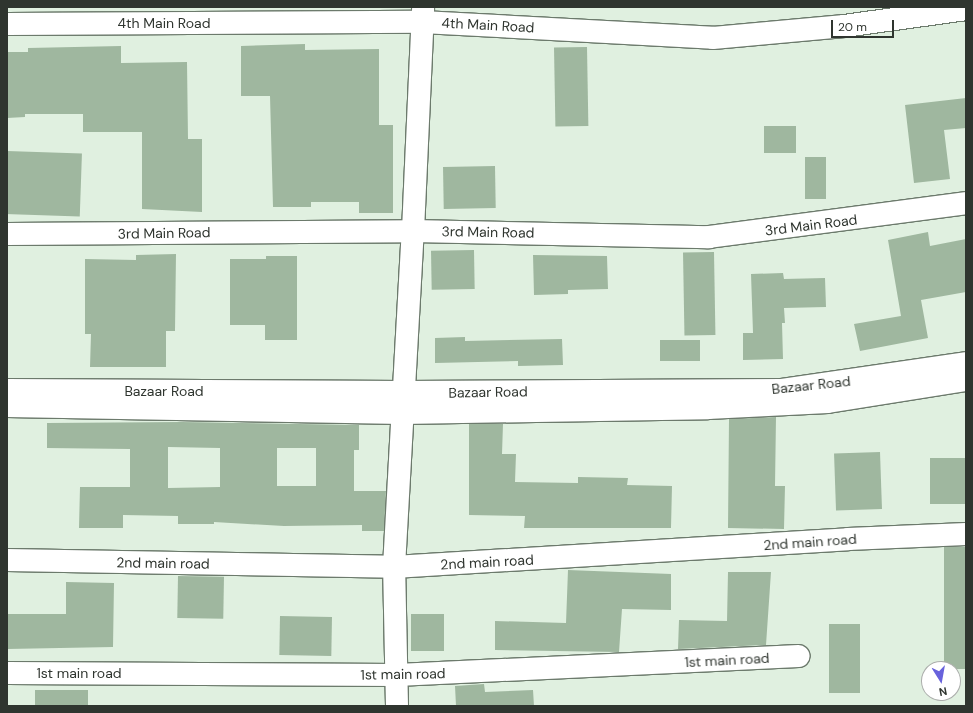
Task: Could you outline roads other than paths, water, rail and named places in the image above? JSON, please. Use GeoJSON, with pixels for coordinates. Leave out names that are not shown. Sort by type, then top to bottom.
{"type":"FeatureCollection","features":[{"type":"Feature","properties":{"kind":"street","name":"4th Main Road"},"geometry":{"type":"LineString","coordinates":[[7,24],[422,14],[713,38],[844,26],[966,9]]}},
{"type":"Feature","properties":{"kind":"street"},"geometry":{"type":"LineString","coordinates":[[397,706],[394,567],[413,231],[422,14]]}},
{"type":"Feature","properties":{"kind":"street","name":"3rd Main Road"},"geometry":{"type":"LineString","coordinates":[[7,234],[413,231],[709,238],[966,204]]}},
{"type":"Feature","properties":{"kind":"street","name":"Bazaar Road"},"geometry":{"type":"LineString","coordinates":[[7,406],[403,403],[782,390],[966,363]]}},
{"type":"Feature","properties":{"kind":"street","name":"Bazaar Road"},"geometry":{"type":"LineString","coordinates":[[7,390],[403,403],[708,408],[828,402],[966,380]]}},
{"type":"Feature","properties":{"kind":"street","name":"2nd main road"},"geometry":{"type":"LineString","coordinates":[[7,560],[394,567],[848,538],[966,534]]}},
{"type":"Feature","properties":{"kind":"street","name":"1st main road"},"geometry":{"type":"LineString","coordinates":[[7,673],[397,675],[799,656]]}}]}
